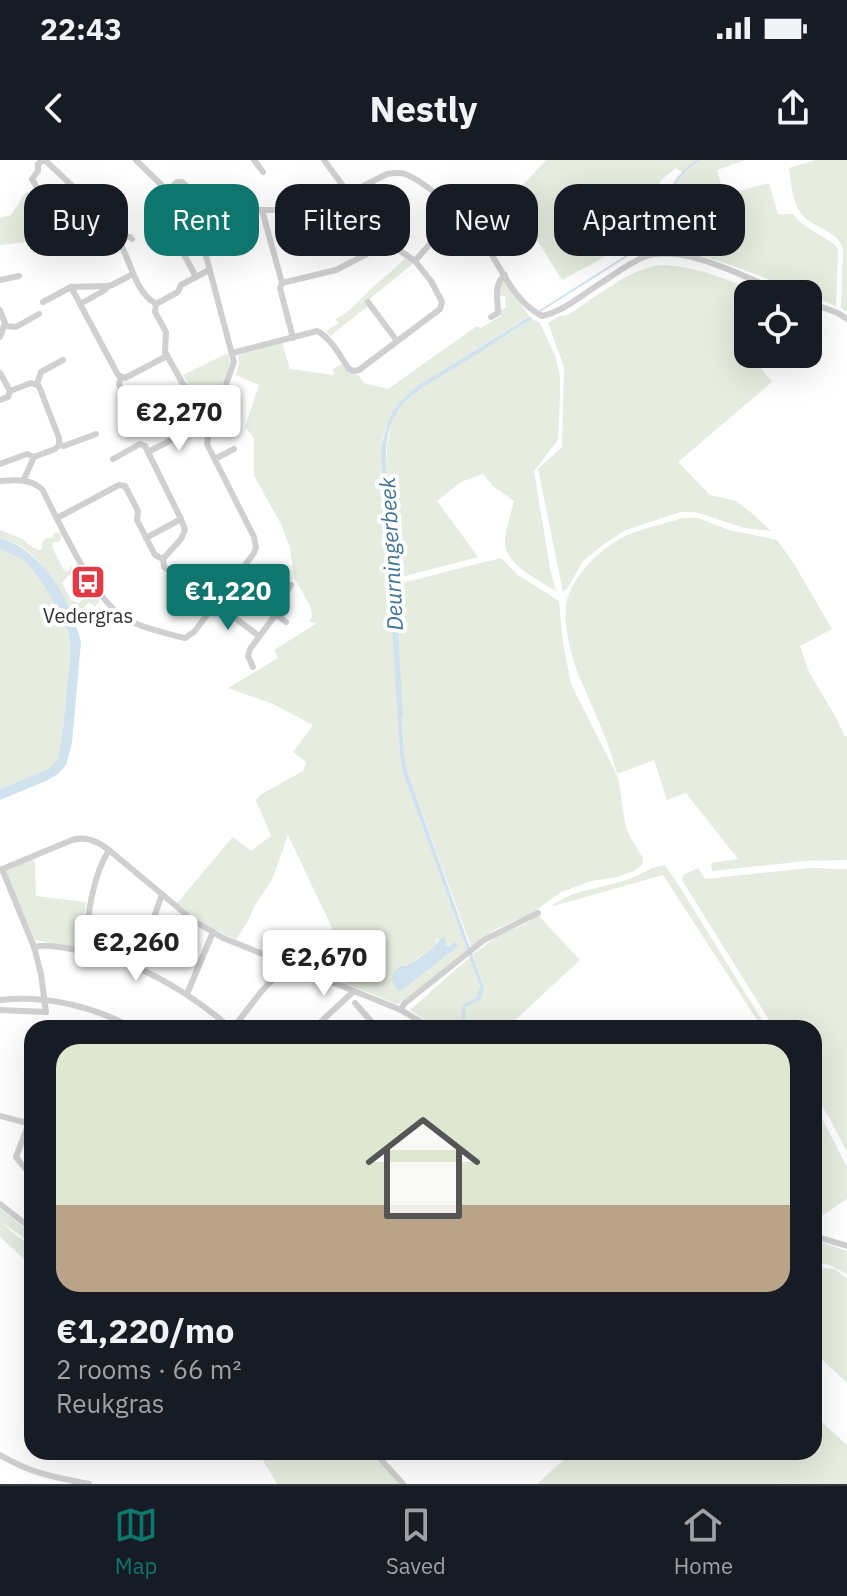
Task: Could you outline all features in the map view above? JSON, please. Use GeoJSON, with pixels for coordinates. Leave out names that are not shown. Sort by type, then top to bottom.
{"type":"FeatureCollection","features":[{"type":"Feature","properties":{"kind":"street"},"geometry":{"type":"LineString","coordinates":[[136,160],[161,184]]}},
{"type":"Feature","properties":{"kind":"street"},"geometry":{"type":"LineString","coordinates":[[254,160],[263,172]]}},
{"type":"Feature","properties":{"kind":"street"},"geometry":{"type":"LineString","coordinates":[[324,160],[342,184]]}},
{"type":"Feature","properties":{"kind":"street"},"geometry":{"type":"LineString","coordinates":[[35,184],[32,179],[40,161],[69,184]]}},
{"type":"Feature","properties":{"kind":"street"},"geometry":{"type":"LineString","coordinates":[[368,184],[387,174],[399,173],[426,187]]}},
{"type":"Feature","properties":{"kind":"street"},"geometry":{"type":"LineString","coordinates":[[275,210],[262,210],[293,338]]}},
{"type":"Feature","properties":{"kind":"street"},"geometry":{"type":"LineString","coordinates":[[128,237],[132,239]]}},
{"type":"Feature","properties":{"kind":"street"},"geometry":{"type":"LineString","coordinates":[[232,353],[321,332],[353,371],[359,370],[442,306],[431,281],[415,261],[390,244],[336,270],[282,283]]}},
{"type":"Feature","properties":{"kind":"street"},"geometry":{"type":"LineString","coordinates":[[415,261],[426,248]]}},
{"type":"Feature","properties":{"kind":"street"},"geometry":{"type":"LineString","coordinates":[[493,256],[519,298],[542,316],[552,313],[630,264],[661,254],[679,255],[723,267],[753,280]]}},
{"type":"Feature","properties":{"kind":"street"},"geometry":{"type":"LineString","coordinates":[[126,256],[146,298],[156,304]]}},
{"type":"Feature","properties":{"kind":"street"},"geometry":{"type":"LineString","coordinates":[[185,256],[196,277]]}},
{"type":"Feature","properties":{"kind":"street"},"geometry":{"type":"LineString","coordinates":[[0,481],[24,479],[42,489],[92,582],[124,618],[185,638],[194,632],[256,547],[254,537],[207,444],[209,431],[234,367],[206,256]]}},
{"type":"Feature","properties":{"kind":"street"},"geometry":{"type":"LineString","coordinates":[[156,304],[178,292],[181,285],[209,270]]}},
{"type":"Feature","properties":{"kind":"street"},"geometry":{"type":"LineString","coordinates":[[43,302],[71,287],[108,286],[133,274]]}},
{"type":"Feature","properties":{"kind":"street"},"geometry":{"type":"LineString","coordinates":[[491,317],[498,313],[497,286],[505,275]]}},
{"type":"Feature","properties":{"kind":"street"},"geometry":{"type":"LineString","coordinates":[[0,280],[19,276]]}},
{"type":"Feature","properties":{"kind":"street"},"geometry":{"type":"LineString","coordinates":[[80,304],[108,286]]}},
{"type":"Feature","properties":{"kind":"street"},"geometry":{"type":"LineString","coordinates":[[71,287],[118,375],[125,378],[167,356]]}},
{"type":"Feature","properties":{"kind":"street"},"geometry":{"type":"LineString","coordinates":[[368,302],[397,341]]}},
{"type":"Feature","properties":{"kind":"street"},"geometry":{"type":"LineString","coordinates":[[156,304],[155,312],[166,332],[165,352],[185,387],[220,400]]}},
{"type":"Feature","properties":{"kind":"street"},"geometry":{"type":"LineString","coordinates":[[822,307],[847,319]]}},
{"type":"Feature","properties":{"kind":"street"},"geometry":{"type":"LineString","coordinates":[[0,310],[5,319],[2,331],[39,314]]}},
{"type":"Feature","properties":{"kind":"street"},"geometry":{"type":"LineString","coordinates":[[37,384],[41,372],[63,360]]}},
{"type":"Feature","properties":{"kind":"street"},"geometry":{"type":"LineString","coordinates":[[0,373],[10,391],[8,397],[0,400]]}},
{"type":"Feature","properties":{"kind":"street"},"geometry":{"type":"LineString","coordinates":[[121,377],[119,384],[131,408]]}},
{"type":"Feature","properties":{"kind":"street"},"geometry":{"type":"LineString","coordinates":[[0,464],[27,454],[34,457],[59,445],[37,384],[31,383],[10,391]]}},
{"type":"Feature","properties":{"kind":"street"},"geometry":{"type":"LineString","coordinates":[[148,452],[197,427],[209,431]]}},
{"type":"Feature","properties":{"kind":"street"},"geometry":{"type":"LineString","coordinates":[[59,445],[96,434]]}},
{"type":"Feature","properties":{"kind":"street"},"geometry":{"type":"LineString","coordinates":[[113,459],[140,444],[145,446],[185,530],[163,559],[164,567],[183,580]]}},
{"type":"Feature","properties":{"kind":"street"},"geometry":{"type":"LineString","coordinates":[[215,459],[234,449]]}},
{"type":"Feature","properties":{"kind":"street"},"geometry":{"type":"LineString","coordinates":[[24,479],[34,457]]}},
{"type":"Feature","properties":{"kind":"street"},"geometry":{"type":"LineString","coordinates":[[57,518],[120,485],[125,486],[138,511],[137,520],[146,538],[155,555],[163,559]]}},
{"type":"Feature","properties":{"kind":"street"},"geometry":{"type":"LineString","coordinates":[[146,538],[181,519]]}},
{"type":"Feature","properties":{"kind":"street"},"geometry":{"type":"LineString","coordinates":[[253,667],[248,656],[250,649],[276,614],[276,608],[291,585]]}},
{"type":"Feature","properties":{"kind":"street"},"geometry":{"type":"LineString","coordinates":[[215,603],[259,636]]}},
{"type":"Feature","properties":{"kind":"street"},"geometry":{"type":"LineString","coordinates":[[276,614],[286,622]]}},
{"type":"Feature","properties":{"kind":"street"},"geometry":{"type":"LineString","coordinates":[[0,1010],[46,1012],[34,947],[1,869],[76,839],[93,840],[109,850],[200,926],[401,1010],[418,1020]]}},
{"type":"Feature","properties":{"kind":"street"},"geometry":{"type":"LineString","coordinates":[[84,951],[93,894],[109,850]]}},
{"type":"Feature","properties":{"kind":"street"},"geometry":{"type":"LineString","coordinates":[[137,967],[162,894]]}},
{"type":"Feature","properties":{"kind":"street"},"geometry":{"type":"LineString","coordinates":[[401,1010],[404,1004],[474,947],[491,935],[538,913]]}},
{"type":"Feature","properties":{"kind":"street"},"geometry":{"type":"LineString","coordinates":[[187,994],[213,932]]}},
{"type":"Feature","properties":{"kind":"street"},"geometry":{"type":"LineString","coordinates":[[34,947],[43,945],[101,954],[137,967],[187,994],[221,1020]]}},
{"type":"Feature","properties":{"kind":"street"},"geometry":{"type":"LineString","coordinates":[[239,1020],[287,964]]}},
{"type":"Feature","properties":{"kind":"street"},"geometry":{"type":"LineString","coordinates":[[323,1020],[354,991]]}},
{"type":"Feature","properties":{"kind":"street"},"geometry":{"type":"LineString","coordinates":[[0,1000],[44,999],[102,1013],[114,1020]]}},
{"type":"Feature","properties":{"kind":"street"},"geometry":{"type":"LineString","coordinates":[[355,1003],[370,1020]]}},
{"type":"Feature","properties":{"kind":"street"},"geometry":{"type":"LineString","coordinates":[[0,1116],[24,1122]]}},
{"type":"Feature","properties":{"kind":"street"},"geometry":{"type":"LineString","coordinates":[[22,1166],[16,1157],[24,1138]]}},
{"type":"Feature","properties":{"kind":"street"},"geometry":{"type":"LineString","coordinates":[[0,1204],[24,1223]]}},
{"type":"Feature","properties":{"kind":"street"},"geometry":{"type":"LineString","coordinates":[[822,1238],[847,1246]]}},
{"type":"Feature","properties":{"kind":"street"},"geometry":{"type":"LineString","coordinates":[[0,1455],[44,1476],[89,1484]]}},
{"type":"Feature","properties":{"kind":"street"},"geometry":{"type":"LineString","coordinates":[[381,1460],[403,1484]]}},
{"type":"Feature","properties":{"kind":"shaded area"},"geometry":{"type":"Polygon","coordinates":[[[546,160],[745,160],[717,170],[721,184],[674,184],[683,173],[676,168],[659,184],[554,184],[554,256],[606,256],[562,280],[538,241],[538,184],[524,184],[546,160]]]}},
{"type":"Feature","properties":{"kind":"shaded area"},"geometry":{"type":"Polygon","coordinates":[[[816,160],[847,160],[847,312],[841,308],[843,249],[840,242],[800,212],[792,191],[789,168],[816,160]]]}},
{"type":"Feature","properties":{"kind":"shaded area"},"geometry":{"type":"Polygon","coordinates":[[[769,183],[778,214],[793,214],[838,249],[836,306],[822,300],[822,280],[771,280],[699,256],[745,256],[745,189],[769,183]]]}},
{"type":"Feature","properties":{"kind":"shaded area"},"geometry":{"type":"Polygon","coordinates":[[[24,195],[24,242],[0,245],[0,218],[11,215],[24,195]]]}},
{"type":"Feature","properties":{"kind":"shaded area"},"geometry":{"type":"Polygon","coordinates":[[[405,258],[415,262],[330,336],[326,331],[339,323],[335,319],[350,310],[405,258]]]}},
{"type":"Feature","properties":{"kind":"shaded area"},"geometry":{"type":"Polygon","coordinates":[[[660,265],[686,268],[734,282],[734,368],[761,368],[772,382],[678,462],[710,495],[736,501],[771,531],[745,528],[695,512],[680,512],[626,530],[604,544],[583,561],[563,592],[538,469],[562,447],[564,367],[548,323],[559,316],[568,315],[624,278],[660,265]]]}},
{"type":"Feature","properties":{"kind":"shaded area"},"geometry":{"type":"Polygon","coordinates":[[[505,281],[529,316],[417,386],[400,402],[383,439],[389,580],[384,582],[385,587],[390,586],[402,770],[467,950],[405,1001],[396,1004],[330,977],[350,966],[288,835],[272,880],[236,940],[207,926],[177,903],[233,837],[251,851],[271,836],[256,800],[303,771],[306,762],[293,752],[313,725],[273,704],[228,688],[278,658],[274,650],[317,623],[309,622],[312,616],[310,606],[294,577],[290,548],[281,524],[254,476],[254,438],[245,427],[259,385],[236,375],[238,355],[282,343],[290,369],[334,375],[333,369],[342,364],[364,383],[388,389],[477,326],[481,328],[501,316],[501,309],[506,308],[505,296],[500,296],[502,282],[505,281]],[[438,939],[433,949],[418,957],[392,980],[398,990],[458,946],[444,945],[438,939]]]}},
{"type":"Feature","properties":{"kind":"shaded area"},"geometry":{"type":"Polygon","coordinates":[[[532,319],[540,323],[556,358],[560,377],[558,440],[534,471],[556,591],[526,572],[507,552],[506,535],[514,501],[493,486],[483,474],[461,482],[437,501],[478,557],[394,579],[386,469],[390,428],[396,414],[425,386],[532,319]]]}},
{"type":"Feature","properties":{"kind":"shaded area"},"geometry":{"type":"Polygon","coordinates":[[[228,353],[230,364],[219,394],[189,385],[183,375],[228,353]]]}},
{"type":"Feature","properties":{"kind":"shaded area"},"geometry":{"type":"Polygon","coordinates":[[[683,518],[698,518],[729,530],[777,540],[832,629],[800,646],[809,672],[844,736],[847,736],[847,860],[712,871],[711,863],[738,859],[686,793],[667,800],[654,760],[617,774],[575,664],[567,629],[566,605],[581,573],[609,546],[636,532],[683,518]]]}},
{"type":"Feature","properties":{"kind":"shaded area"},"geometry":{"type":"Polygon","coordinates":[[[0,530],[23,539],[39,550],[46,538],[52,538],[55,532],[61,534],[59,542],[54,542],[52,547],[63,569],[67,571],[70,566],[79,574],[74,578],[68,576],[62,583],[71,600],[79,603],[91,592],[100,601],[95,607],[89,602],[84,607],[88,612],[86,616],[92,622],[86,627],[74,615],[41,564],[17,545],[0,538],[0,530]]]}},
{"type":"Feature","properties":{"kind":"shaded area"},"geometry":{"type":"Polygon","coordinates":[[[0,549],[22,559],[33,570],[68,632],[71,647],[58,759],[48,769],[0,789],[0,549]]]}},
{"type":"Feature","properties":{"kind":"shaded area"},"geometry":{"type":"Polygon","coordinates":[[[501,558],[518,575],[559,601],[571,684],[618,777],[626,828],[643,861],[634,871],[561,892],[531,914],[494,930],[471,947],[407,771],[394,585],[501,558]]]}},
{"type":"Feature","properties":{"kind":"shaded area"},"geometry":{"type":"Polygon","coordinates":[[[32,858],[35,862],[36,896],[86,902],[78,946],[35,940],[4,869],[32,858]]]}},
{"type":"Feature","properties":{"kind":"shaded area"},"geometry":{"type":"Polygon","coordinates":[[[665,865],[762,1020],[757,1020],[663,875],[550,907],[568,896],[634,877],[665,865]]]}},
{"type":"Feature","properties":{"kind":"shaded area"},"geometry":{"type":"Polygon","coordinates":[[[698,868],[705,879],[810,868],[847,869],[847,1152],[822,1106],[822,1020],[769,1020],[682,880],[683,875],[698,868]]]}},
{"type":"Feature","properties":{"kind":"shaded area"},"geometry":{"type":"Polygon","coordinates":[[[538,915],[580,960],[515,1020],[466,1020],[465,1008],[475,1002],[484,987],[473,954],[502,933],[524,925],[538,915]]]}},
{"type":"Feature","properties":{"kind":"shaded area"},"geometry":{"type":"Polygon","coordinates":[[[470,957],[480,986],[476,998],[464,1006],[463,1020],[425,1020],[410,1010],[470,957]]]}},
{"type":"Feature","properties":{"kind":"shaded area"},"geometry":{"type":"Polygon","coordinates":[[[822,1119],[847,1167],[847,1199],[822,1216],[822,1119]]]}},
{"type":"Feature","properties":{"kind":"shaded area"},"geometry":{"type":"Polygon","coordinates":[[[0,1208],[24,1228],[24,1238],[2,1222],[24,1241],[24,1259],[0,1237],[0,1208]]]}},
{"type":"Feature","properties":{"kind":"shaded area"},"geometry":{"type":"Polygon","coordinates":[[[822,1243],[847,1251],[847,1274],[822,1264],[822,1243]]]}},
{"type":"Feature","properties":{"kind":"shaded area"},"geometry":{"type":"Polygon","coordinates":[[[822,1268],[835,1269],[847,1279],[847,1383],[822,1360],[822,1268]]]}},
{"type":"Feature","properties":{"kind":"shaded area"},"geometry":{"type":"Polygon","coordinates":[[[822,1422],[847,1445],[847,1484],[537,1484],[563,1460],[822,1460],[822,1422]]]}},
{"type":"Feature","properties":{"kind":"shaded area"},"geometry":{"type":"Polygon","coordinates":[[[263,1460],[376,1460],[399,1484],[277,1484],[263,1460]]]}},
{"type":"Feature","properties":{"kind":"water"},"geometry":{"type":"Polygon","coordinates":[[[530,316],[532,319],[412,396],[397,412],[386,446],[404,754],[407,771],[484,987],[481,999],[465,1008],[466,1020],[462,1017],[463,1006],[476,998],[480,986],[402,770],[400,756],[381,450],[391,415],[417,386],[530,316]]]}},
{"type":"Feature","properties":{"kind":"water"},"geometry":{"type":"Polygon","coordinates":[[[0,538],[29,554],[53,579],[70,610],[81,642],[72,743],[66,765],[46,781],[0,800],[0,789],[48,769],[58,759],[71,647],[68,632],[46,589],[22,559],[0,549],[0,538]]]}},
{"type":"Feature","properties":{"kind":"water"},"geometry":{"type":"Polygon","coordinates":[[[443,937],[445,945],[455,942],[458,946],[402,990],[397,990],[392,980],[394,972],[429,951],[443,937]]]}},
{"type":"Feature","properties":{"kind":"waterway","name":"Deurningerbeek"},"geometry":{"type":"LineString","coordinates":[[540,311],[644,245],[672,187],[699,160]]}},
{"type":"Feature","properties":{"kind":"waterway","name":"Deurningerbeek"},"geometry":{"type":"LineString","coordinates":[[391,546],[394,588]]}},
{"type":"Feature","properties":{"kind":"waterway","name":"Deurningerbeek"},"geometry":{"type":"LineString","coordinates":[[396,614],[402,716]]}},
{"type":"Feature","properties":{"kind":"place","name":"Vedergras"},"geometry":{"type":"Point","coordinates":[88,582]}}]}
